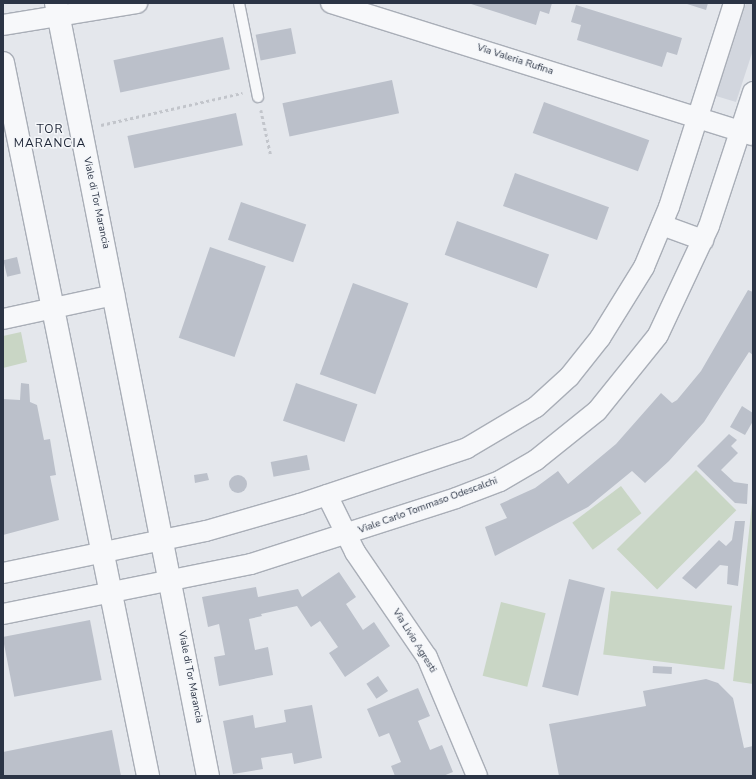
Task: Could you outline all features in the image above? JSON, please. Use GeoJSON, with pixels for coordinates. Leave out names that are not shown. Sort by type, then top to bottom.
{"type":"FeatureCollection","features":[{"type":"Feature","properties":{"kind":"street"},"geometry":{"type":"LineString","coordinates":[[3,25],[57,10],[137,3]]}},
{"type":"Feature","properties":{"kind":"street","name":"Via Valeria Rufina"},"geometry":{"type":"LineString","coordinates":[[331,3],[392,11],[698,118]]}},
{"type":"Feature","properties":{"kind":"street"},"geometry":{"type":"LineString","coordinates":[[3,572],[164,540],[241,522],[467,448],[536,407],[569,377],[600,338],[632,287],[662,225],[698,118],[734,3]]}},
{"type":"Feature","properties":{"kind":"street","name":"Viale di Tor Marancia"},"geometry":{"type":"LineString","coordinates":[[57,10],[164,540],[208,776]]}},
{"type":"Feature","properties":{"kind":"street"},"geometry":{"type":"LineString","coordinates":[[3,63],[148,776]]}},
{"type":"Feature","properties":{"kind":"street","name":"Viale Carlo Tommaso Odescalchi"},"geometry":{"type":"LineString","coordinates":[[171,579],[251,564],[346,536],[494,484],[572,435],[607,401],[650,348],[703,240],[747,133],[753,92]]}},
{"type":"Feature","properties":{"kind":"street"},"geometry":{"type":"LineString","coordinates":[[698,118],[747,133]]}},
{"type":"Feature","properties":{"kind":"street"},"geometry":{"type":"LineString","coordinates":[[662,225],[703,240]]}},
{"type":"Feature","properties":{"kind":"street"},"geometry":{"type":"LineString","coordinates":[[3,319],[114,295]]}},
{"type":"Feature","properties":{"kind":"street","name":"Viale Carlo Tommaso Odescalchi"},"geometry":{"type":"LineString","coordinates":[[327,495],[346,536]]}},
{"type":"Feature","properties":{"kind":"street","name":"Via Livio Agresti"},"geometry":{"type":"LineString","coordinates":[[346,536],[427,658],[477,776]]}},
{"type":"Feature","properties":{"kind":"street"},"geometry":{"type":"LineString","coordinates":[[3,614],[171,579]]}},
{"type":"Feature","properties":{"kind":"lane"},"geometry":{"type":"LineString","coordinates":[[239,3],[258,94]]}},
{"type":"Feature","properties":{"kind":"path"},"geometry":{"type":"LineString","coordinates":[[81,130],[258,94],[272,156]]}},
{"type":"Feature","properties":{"kind":"shaded area"},"geometry":{"type":"Polygon","coordinates":[[[746,3],[753,3],[753,50],[736,102],[716,96],[746,3]]]}},
{"type":"Feature","properties":{"kind":"green space"},"geometry":{"type":"Polygon","coordinates":[[[21,332],[27,362],[3,368],[3,336],[21,332]]]}},
{"type":"Feature","properties":{"kind":"green space"},"geometry":{"type":"Polygon","coordinates":[[[696,470],[736,510],[657,590],[617,549],[696,470]]]}},
{"type":"Feature","properties":{"kind":"green space"},"geometry":{"type":"Polygon","coordinates":[[[621,486],[641,513],[593,550],[572,523],[621,486]]]}},
{"type":"Feature","properties":{"kind":"green space"},"geometry":{"type":"Polygon","coordinates":[[[753,494],[753,684],[733,681],[753,494]]]}},
{"type":"Feature","properties":{"kind":"green space"},"geometry":{"type":"Polygon","coordinates":[[[611,591],[732,606],[724,669],[603,655],[611,591]]]}},
{"type":"Feature","properties":{"kind":"green space"},"geometry":{"type":"Polygon","coordinates":[[[501,602],[546,613],[527,687],[483,676],[501,602]]]}},
{"type":"Feature","properties":{"kind":"building"},"geometry":{"type":"Polygon","coordinates":[[[468,3],[552,3],[549,14],[540,11],[536,25],[468,3]]]}},
{"type":"Feature","properties":{"kind":"building"},"geometry":{"type":"Polygon","coordinates":[[[684,3],[708,3],[706,10],[684,3]]]}},
{"type":"Feature","properties":{"kind":"building"},"geometry":{"type":"Polygon","coordinates":[[[576,5],[682,38],[677,55],[667,52],[662,67],[577,40],[581,25],[571,22],[576,5]]]}},
{"type":"Feature","properties":{"kind":"building"},"geometry":{"type":"Polygon","coordinates":[[[291,28],[296,54],[261,60],[256,35],[291,28]]]}},
{"type":"Feature","properties":{"kind":"building"},"geometry":{"type":"Polygon","coordinates":[[[223,37],[230,69],[120,93],[113,60],[223,37]]]}},
{"type":"Feature","properties":{"kind":"building"},"geometry":{"type":"Polygon","coordinates":[[[392,80],[399,113],[290,137],[282,103],[392,80]]]}},
{"type":"Feature","properties":{"kind":"building"},"geometry":{"type":"Polygon","coordinates":[[[544,102],[649,140],[638,171],[533,133],[544,102]]]}},
{"type":"Feature","properties":{"kind":"building"},"geometry":{"type":"Polygon","coordinates":[[[236,113],[243,145],[134,168],[127,136],[236,113]]]}},
{"type":"Feature","properties":{"kind":"building"},"geometry":{"type":"Polygon","coordinates":[[[515,173],[609,207],[597,240],[503,206],[515,173]]]}},
{"type":"Feature","properties":{"kind":"building"},"geometry":{"type":"Polygon","coordinates":[[[241,202],[306,224],[293,262],[228,240],[241,202]]]}},
{"type":"Feature","properties":{"kind":"building"},"geometry":{"type":"Polygon","coordinates":[[[457,221],[549,255],[537,288],[445,255],[457,221]]]}},
{"type":"Feature","properties":{"kind":"building"},"geometry":{"type":"Polygon","coordinates":[[[210,247],[266,266],[235,357],[179,338],[210,247]]]}},
{"type":"Feature","properties":{"kind":"building"},"geometry":{"type":"Polygon","coordinates":[[[17,257],[21,274],[7,277],[3,260],[17,257]]]}},
{"type":"Feature","properties":{"kind":"building"},"geometry":{"type":"Polygon","coordinates":[[[353,283],[408,303],[375,394],[320,374],[353,283]]]}},
{"type":"Feature","properties":{"kind":"building"},"geometry":{"type":"Polygon","coordinates":[[[748,290],[753,292],[753,355],[749,352],[704,422],[669,461],[645,483],[632,471],[588,507],[495,556],[485,527],[507,518],[500,504],[535,488],[558,471],[568,484],[616,444],[661,393],[672,403],[677,400],[701,371],[748,290]]]}},
{"type":"Feature","properties":{"kind":"building"},"geometry":{"type":"Polygon","coordinates":[[[21,383],[29,384],[30,402],[37,405],[44,440],[50,439],[56,475],[50,476],[59,520],[3,535],[3,399],[20,400],[21,383]]]}},
{"type":"Feature","properties":{"kind":"building"},"geometry":{"type":"Polygon","coordinates":[[[296,383],[357,404],[344,442],[283,421],[296,383]]]}},
{"type":"Feature","properties":{"kind":"building"},"geometry":{"type":"Polygon","coordinates":[[[742,406],[753,413],[753,421],[745,435],[730,427],[742,406]]]}},
{"type":"Feature","properties":{"kind":"building"},"geometry":{"type":"Polygon","coordinates":[[[729,434],[737,440],[731,446],[738,453],[721,470],[734,482],[748,484],[747,504],[735,503],[697,466],[729,434]]]}},
{"type":"Feature","properties":{"kind":"building"},"geometry":{"type":"Polygon","coordinates":[[[307,455],[310,470],[274,477],[271,462],[307,455]]]}},
{"type":"Feature","properties":{"kind":"building"},"geometry":{"type":"Polygon","coordinates":[[[207,473],[209,480],[195,483],[194,475],[207,473]]]}},
{"type":"Feature","properties":{"kind":"building"},"geometry":{"type":"Polygon","coordinates":[[[234,475],[242,475],[247,480],[245,491],[242,493],[234,493],[229,488],[229,480],[234,475]]]}},
{"type":"Feature","properties":{"kind":"building"},"geometry":{"type":"Polygon","coordinates":[[[735,521],[745,521],[738,586],[727,584],[728,566],[720,565],[696,589],[682,578],[719,540],[726,546],[732,540],[735,521]]]}},
{"type":"Feature","properties":{"kind":"building"},"geometry":{"type":"Polygon","coordinates":[[[339,572],[356,597],[346,604],[363,630],[374,622],[390,646],[345,677],[329,653],[338,647],[320,621],[311,627],[297,606],[261,614],[262,616],[249,619],[255,650],[268,647],[273,675],[219,686],[214,657],[225,655],[219,624],[208,627],[202,597],[256,587],[258,597],[298,589],[302,597],[339,572]]]}},
{"type":"Feature","properties":{"kind":"building"},"geometry":{"type":"Polygon","coordinates":[[[569,579],[605,588],[578,696],[542,687],[569,579]]]}},
{"type":"Feature","properties":{"kind":"building"},"geometry":{"type":"Polygon","coordinates":[[[90,620],[102,680],[14,697],[3,637],[90,620]]]}},
{"type":"Feature","properties":{"kind":"building"},"geometry":{"type":"Polygon","coordinates":[[[653,666],[672,667],[672,674],[653,673],[653,666]]]}},
{"type":"Feature","properties":{"kind":"building"},"geometry":{"type":"Polygon","coordinates":[[[378,676],[388,691],[376,699],[366,684],[378,676]]]}},
{"type":"Feature","properties":{"kind":"building"},"geometry":{"type":"Polygon","coordinates":[[[706,679],[718,683],[733,698],[744,748],[753,746],[753,776],[559,776],[549,724],[646,706],[643,691],[706,679]]]}},
{"type":"Feature","properties":{"kind":"building"},"geometry":{"type":"Polygon","coordinates":[[[418,688],[430,716],[418,721],[430,750],[442,745],[453,772],[443,776],[395,776],[391,766],[401,762],[389,733],[379,737],[367,709],[418,688]]]}},
{"type":"Feature","properties":{"kind":"building"},"geometry":{"type":"Polygon","coordinates":[[[312,705],[322,758],[294,764],[292,753],[261,758],[263,769],[233,774],[223,721],[253,715],[255,728],[286,722],[284,710],[312,705]]]}},
{"type":"Feature","properties":{"kind":"building"},"geometry":{"type":"Polygon","coordinates":[[[112,730],[121,776],[3,776],[3,752],[112,730]]]}},
{"type":"Feature","properties":{"kind":"district","name":"TOR MARANCIA"},"geometry":{"type":"Point","coordinates":[50,137]}}]}
